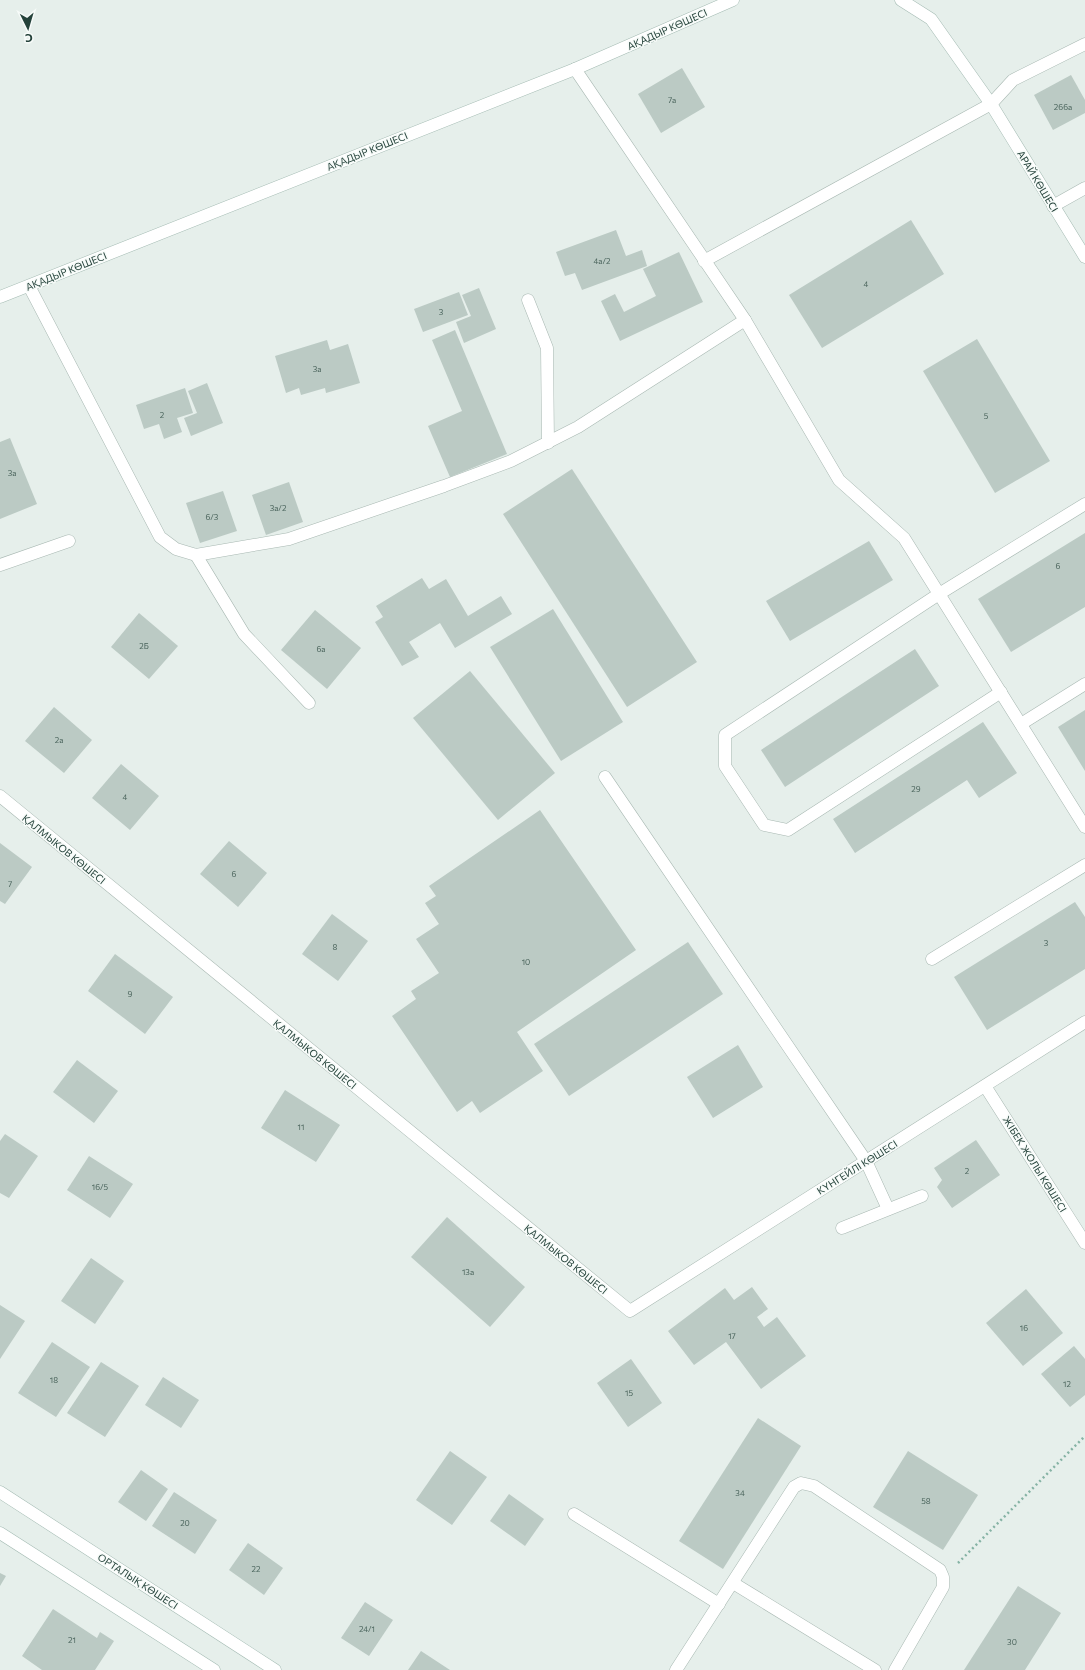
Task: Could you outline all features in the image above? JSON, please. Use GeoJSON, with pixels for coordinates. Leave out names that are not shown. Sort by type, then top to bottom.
{"type":"FeatureCollection","features":[{"type":"Feature","properties":{"kind":"street","name":"АҚАДЫР КӨШЕСІ"},"geometry":{"type":"LineString","coordinates":[[0,298],[575,69],[733,0]]}},
{"type":"Feature","properties":{"kind":"street"},"geometry":{"type":"LineString","coordinates":[[901,0],[931,20],[992,104]]}},
{"type":"Feature","properties":{"kind":"street"},"geometry":{"type":"LineString","coordinates":[[704,260],[992,104],[1013,80],[1085,44]]}},
{"type":"Feature","properties":{"kind":"street"},"geometry":{"type":"LineString","coordinates":[[575,69],[745,320],[838,480],[904,538],[1085,827]]}},
{"type":"Feature","properties":{"kind":"street","name":"АРАЙ КӨШЕСІ"},"geometry":{"type":"LineString","coordinates":[[992,104],[1085,257]]}},
{"type":"Feature","properties":{"kind":"street"},"geometry":{"type":"LineString","coordinates":[[1053,206],[1085,188]]}},
{"type":"Feature","properties":{"kind":"street"},"geometry":{"type":"LineString","coordinates":[[29,286],[160,537],[176,549],[196,555],[289,539],[511,462],[578,428],[745,320]]}},
{"type":"Feature","properties":{"kind":"street"},"geometry":{"type":"LineString","coordinates":[[528,300],[547,348],[548,443]]}},
{"type":"Feature","properties":{"kind":"street"},"geometry":{"type":"LineString","coordinates":[[1000,692],[788,830],[764,825],[725,766],[725,735],[939,594],[1085,504]]}},
{"type":"Feature","properties":{"kind":"street"},"geometry":{"type":"LineString","coordinates":[[0,564],[69,541]]}},
{"type":"Feature","properties":{"kind":"street"},"geometry":{"type":"LineString","coordinates":[[196,555],[244,634],[309,703]]}},
{"type":"Feature","properties":{"kind":"street"},"geometry":{"type":"LineString","coordinates":[[1021,724],[1085,684]]}},
{"type":"Feature","properties":{"kind":"street"},"geometry":{"type":"LineString","coordinates":[[605,777],[866,1161],[888,1209]]}},
{"type":"Feature","properties":{"kind":"street","name":"ҚАЛМЫКОВ КӨШЕСІ"},"geometry":{"type":"LineString","coordinates":[[0,796],[630,1311]]}},
{"type":"Feature","properties":{"kind":"street"},"geometry":{"type":"LineString","coordinates":[[932,959],[1085,865]]}},
{"type":"Feature","properties":{"kind":"street","name":"КҮНГЕЙЛІ КӨШЕСІ"},"geometry":{"type":"LineString","coordinates":[[630,1311],[1085,1022]]}},
{"type":"Feature","properties":{"kind":"street","name":"ЖІБЕК ЖОЛЫ КӨШЕСІ"},"geometry":{"type":"LineString","coordinates":[[985,1086],[1085,1243]]}},
{"type":"Feature","properties":{"kind":"street"},"geometry":{"type":"LineString","coordinates":[[842,1228],[922,1196]]}},
{"type":"Feature","properties":{"kind":"street"},"geometry":{"type":"LineString","coordinates":[[676,1670],[720,1604],[794,1487],[801,1483],[814,1486],[940,1570],[943,1577],[943,1587],[895,1670]]}},
{"type":"Feature","properties":{"kind":"street","name":"ОРТАЛЫҚ КӨШЕСІ"},"geometry":{"type":"LineString","coordinates":[[0,1492],[275,1670]]}},
{"type":"Feature","properties":{"kind":"street"},"geometry":{"type":"LineString","coordinates":[[574,1514],[720,1604]]}},
{"type":"Feature","properties":{"kind":"street"},"geometry":{"type":"LineString","coordinates":[[0,1532],[214,1670]]}},
{"type":"Feature","properties":{"kind":"street"},"geometry":{"type":"LineString","coordinates":[[733,1583],[875,1670]]}},
{"type":"Feature","properties":{"kind":"path"},"geometry":{"type":"LineString","coordinates":[[943,1577],[1085,1436]]}},
{"type":"Feature","properties":{"kind":"building"},"geometry":{"type":"Polygon","coordinates":[[[682,68],[705,107],[661,133],[638,94],[682,68]]]}},
{"type":"Feature","properties":{"kind":"building"},"geometry":{"type":"Polygon","coordinates":[[[1071,75],[1085,100],[1085,113],[1053,130],[1034,95],[1071,75]]]}},
{"type":"Feature","properties":{"kind":"building"},"geometry":{"type":"Polygon","coordinates":[[[911,220],[944,274],[822,348],[789,295],[911,220]]]}},
{"type":"Feature","properties":{"kind":"building"},"geometry":{"type":"Polygon","coordinates":[[[616,230],[626,256],[642,250],[647,266],[582,290],[575,273],[565,276],[556,252],[616,230]]]}},
{"type":"Feature","properties":{"kind":"building"},"geometry":{"type":"Polygon","coordinates":[[[679,252],[703,302],[620,341],[601,301],[615,294],[624,312],[656,296],[643,269],[679,252]]]}},
{"type":"Feature","properties":{"kind":"building"},"geometry":{"type":"Polygon","coordinates":[[[479,288],[496,329],[464,343],[456,322],[471,316],[462,295],[479,288]]]}},
{"type":"Feature","properties":{"kind":"building"},"geometry":{"type":"Polygon","coordinates":[[[459,292],[468,315],[423,332],[414,309],[459,292]]]}},
{"type":"Feature","properties":{"kind":"building"},"geometry":{"type":"Polygon","coordinates":[[[455,330],[507,454],[450,477],[428,426],[462,411],[432,340],[455,330]]]}},
{"type":"Feature","properties":{"kind":"building"},"geometry":{"type":"Polygon","coordinates":[[[977,339],[1050,461],[995,493],[923,371],[977,339]]]}},
{"type":"Feature","properties":{"kind":"building"},"geometry":{"type":"Polygon","coordinates":[[[327,340],[330,350],[348,344],[360,383],[326,393],[325,388],[301,395],[299,388],[286,393],[275,356],[327,340]]]}},
{"type":"Feature","properties":{"kind":"building"},"geometry":{"type":"Polygon","coordinates":[[[207,383],[223,423],[191,436],[184,418],[197,413],[188,391],[207,383]]]}},
{"type":"Feature","properties":{"kind":"building"},"geometry":{"type":"Polygon","coordinates":[[[185,388],[193,413],[177,418],[182,432],[164,439],[159,424],[144,429],[136,405],[185,388]]]}},
{"type":"Feature","properties":{"kind":"building"},"geometry":{"type":"Polygon","coordinates":[[[10,438],[37,504],[0,519],[0,442],[10,438]]]}},
{"type":"Feature","properties":{"kind":"building"},"geometry":{"type":"Polygon","coordinates":[[[572,469],[697,662],[627,707],[503,514],[572,469]]]}},
{"type":"Feature","properties":{"kind":"building"},"geometry":{"type":"Polygon","coordinates":[[[289,482],[303,522],[266,535],[252,495],[289,482]]]}},
{"type":"Feature","properties":{"kind":"building"},"geometry":{"type":"Polygon","coordinates":[[[223,491],[237,531],[200,543],[186,503],[223,491]]]}},
{"type":"Feature","properties":{"kind":"building"},"geometry":{"type":"Polygon","coordinates":[[[1085,533],[1085,607],[1011,652],[978,599],[1085,533]]]}},
{"type":"Feature","properties":{"kind":"building"},"geometry":{"type":"Polygon","coordinates":[[[869,541],[893,580],[790,641],[766,601],[869,541]]]}},
{"type":"Feature","properties":{"kind":"building"},"geometry":{"type":"Polygon","coordinates":[[[422,578],[429,589],[446,579],[468,616],[501,596],[512,614],[455,648],[440,623],[409,642],[419,657],[402,666],[375,622],[383,617],[376,606],[422,578]]]}},
{"type":"Feature","properties":{"kind":"building"},"geometry":{"type":"Polygon","coordinates":[[[553,609],[623,722],[561,761],[490,647],[553,609]]]}},
{"type":"Feature","properties":{"kind":"building"},"geometry":{"type":"Polygon","coordinates":[[[315,610],[361,648],[327,689],[281,650],[315,610]]]}},
{"type":"Feature","properties":{"kind":"building"},"geometry":{"type":"Polygon","coordinates":[[[139,613],[178,646],[149,679],[111,647],[139,613]]]}},
{"type":"Feature","properties":{"kind":"building"},"geometry":{"type":"Polygon","coordinates":[[[915,649],[939,686],[785,787],[761,750],[915,649]]]}},
{"type":"Feature","properties":{"kind":"building"},"geometry":{"type":"Polygon","coordinates":[[[470,671],[555,773],[498,820],[413,718],[470,671]]]}},
{"type":"Feature","properties":{"kind":"building"},"geometry":{"type":"Polygon","coordinates":[[[54,707],[92,740],[64,773],[25,741],[54,707]]]}},
{"type":"Feature","properties":{"kind":"building"},"geometry":{"type":"Polygon","coordinates":[[[1085,710],[1085,771],[1058,727],[1085,710]]]}},
{"type":"Feature","properties":{"kind":"building"},"geometry":{"type":"Polygon","coordinates":[[[983,722],[1017,773],[979,798],[967,780],[855,853],[833,819],[983,722]]]}},
{"type":"Feature","properties":{"kind":"building"},"geometry":{"type":"Polygon","coordinates":[[[121,764],[159,796],[130,830],[92,798],[121,764]]]}},
{"type":"Feature","properties":{"kind":"building"},"geometry":{"type":"Polygon","coordinates":[[[540,810],[636,950],[517,1032],[543,1071],[480,1113],[472,1101],[457,1112],[392,1016],[416,999],[411,991],[439,973],[416,939],[439,924],[425,903],[436,896],[429,886],[540,810]]]}},
{"type":"Feature","properties":{"kind":"building"},"geometry":{"type":"Polygon","coordinates":[[[229,841],[267,873],[238,907],[200,874],[229,841]]]}},
{"type":"Feature","properties":{"kind":"building"},"geometry":{"type":"Polygon","coordinates":[[[0,843],[32,867],[5,904],[0,901],[0,843]]]}},
{"type":"Feature","properties":{"kind":"building"},"geometry":{"type":"Polygon","coordinates":[[[1075,902],[1085,917],[1085,969],[987,1030],[954,977],[1075,902]]]}},
{"type":"Feature","properties":{"kind":"building"},"geometry":{"type":"Polygon","coordinates":[[[332,914],[368,941],[338,981],[302,954],[332,914]]]}},
{"type":"Feature","properties":{"kind":"building"},"geometry":{"type":"Polygon","coordinates":[[[688,942],[723,994],[569,1096],[534,1044],[688,942]]]}},
{"type":"Feature","properties":{"kind":"building"},"geometry":{"type":"Polygon","coordinates":[[[115,954],[173,997],[145,1034],[88,991],[115,954]]]}},
{"type":"Feature","properties":{"kind":"building"},"geometry":{"type":"Polygon","coordinates":[[[738,1045],[763,1087],[713,1118],[687,1077],[738,1045]]]}},
{"type":"Feature","properties":{"kind":"building"},"geometry":{"type":"Polygon","coordinates":[[[77,1060],[118,1091],[94,1123],[53,1092],[77,1060]]]}},
{"type":"Feature","properties":{"kind":"building"},"geometry":{"type":"Polygon","coordinates":[[[285,1090],[340,1125],[316,1162],[261,1128],[285,1090]]]}},
{"type":"Feature","properties":{"kind":"building"},"geometry":{"type":"Polygon","coordinates":[[[5,1134],[38,1156],[9,1198],[0,1193],[0,1141],[5,1134]]]}},
{"type":"Feature","properties":{"kind":"building"},"geometry":{"type":"Polygon","coordinates":[[[976,1140],[1000,1175],[952,1208],[937,1187],[942,1180],[934,1168],[976,1140]]]}},
{"type":"Feature","properties":{"kind":"building"},"geometry":{"type":"Polygon","coordinates":[[[89,1156],[133,1184],[110,1218],[67,1190],[89,1156]]]}},
{"type":"Feature","properties":{"kind":"building"},"geometry":{"type":"Polygon","coordinates":[[[447,1217],[525,1287],[490,1327],[411,1257],[447,1217]]]}},
{"type":"Feature","properties":{"kind":"building"},"geometry":{"type":"Polygon","coordinates":[[[91,1258],[124,1281],[95,1324],[61,1301],[91,1258]]]}},
{"type":"Feature","properties":{"kind":"building"},"geometry":{"type":"Polygon","coordinates":[[[752,1287],[768,1309],[757,1317],[764,1327],[777,1317],[806,1356],[761,1389],[726,1342],[694,1365],[668,1331],[725,1288],[734,1300],[752,1287]]]}},
{"type":"Feature","properties":{"kind":"building"},"geometry":{"type":"Polygon","coordinates":[[[1026,1289],[1063,1333],[1023,1366],[986,1323],[1026,1289]]]}},
{"type":"Feature","properties":{"kind":"building"},"geometry":{"type":"Polygon","coordinates":[[[0,1305],[25,1321],[0,1359],[0,1305]]]}},
{"type":"Feature","properties":{"kind":"building"},"geometry":{"type":"Polygon","coordinates":[[[52,1342],[90,1367],[56,1417],[18,1393],[52,1342]]]}},
{"type":"Feature","properties":{"kind":"building"},"geometry":{"type":"Polygon","coordinates":[[[1074,1346],[1085,1359],[1085,1395],[1070,1407],[1041,1374],[1074,1346]]]}},
{"type":"Feature","properties":{"kind":"building"},"geometry":{"type":"Polygon","coordinates":[[[631,1359],[662,1403],[628,1427],[597,1383],[631,1359]]]}},
{"type":"Feature","properties":{"kind":"building"},"geometry":{"type":"Polygon","coordinates":[[[101,1362],[139,1386],[105,1437],[67,1413],[101,1362]]]}},
{"type":"Feature","properties":{"kind":"building"},"geometry":{"type":"Polygon","coordinates":[[[163,1377],[199,1400],[181,1428],[145,1405],[163,1377]]]}},
{"type":"Feature","properties":{"kind":"building"},"geometry":{"type":"Polygon","coordinates":[[[758,1418],[801,1446],[723,1569],[679,1541],[758,1418]]]}},
{"type":"Feature","properties":{"kind":"building"},"geometry":{"type":"Polygon","coordinates":[[[450,1451],[487,1477],[452,1525],[416,1500],[450,1451]]]}},
{"type":"Feature","properties":{"kind":"building"},"geometry":{"type":"Polygon","coordinates":[[[908,1451],[978,1495],[943,1550],[873,1507],[908,1451]]]}},
{"type":"Feature","properties":{"kind":"building"},"geometry":{"type":"Polygon","coordinates":[[[141,1470],[168,1489],[146,1521],[118,1502],[141,1470]]]}},
{"type":"Feature","properties":{"kind":"building"},"geometry":{"type":"Polygon","coordinates":[[[174,1492],[217,1520],[195,1554],[152,1526],[174,1492]]]}},
{"type":"Feature","properties":{"kind":"building"},"geometry":{"type":"Polygon","coordinates":[[[509,1494],[544,1519],[525,1546],[490,1521],[509,1494]]]}},
{"type":"Feature","properties":{"kind":"building"},"geometry":{"type":"Polygon","coordinates":[[[248,1543],[283,1568],[264,1595],[229,1570],[248,1543]]]}},
{"type":"Feature","properties":{"kind":"building"},"geometry":{"type":"Polygon","coordinates":[[[0,1573],[6,1576],[0,1586],[0,1573]]]}},
{"type":"Feature","properties":{"kind":"building"},"geometry":{"type":"Polygon","coordinates":[[[1018,1586],[1061,1613],[1025,1670],[964,1670],[1018,1586]]]}},
{"type":"Feature","properties":{"kind":"building"},"geometry":{"type":"Polygon","coordinates":[[[365,1602],[393,1620],[369,1656],[341,1638],[365,1602]]]}},
{"type":"Feature","properties":{"kind":"building"},"geometry":{"type":"Polygon","coordinates":[[[53,1609],[97,1638],[100,1632],[114,1641],[95,1670],[42,1670],[22,1656],[53,1609]]]}},
{"type":"Feature","properties":{"kind":"building"},"geometry":{"type":"Polygon","coordinates":[[[421,1651],[450,1670],[408,1670],[421,1651]]]}}]}
